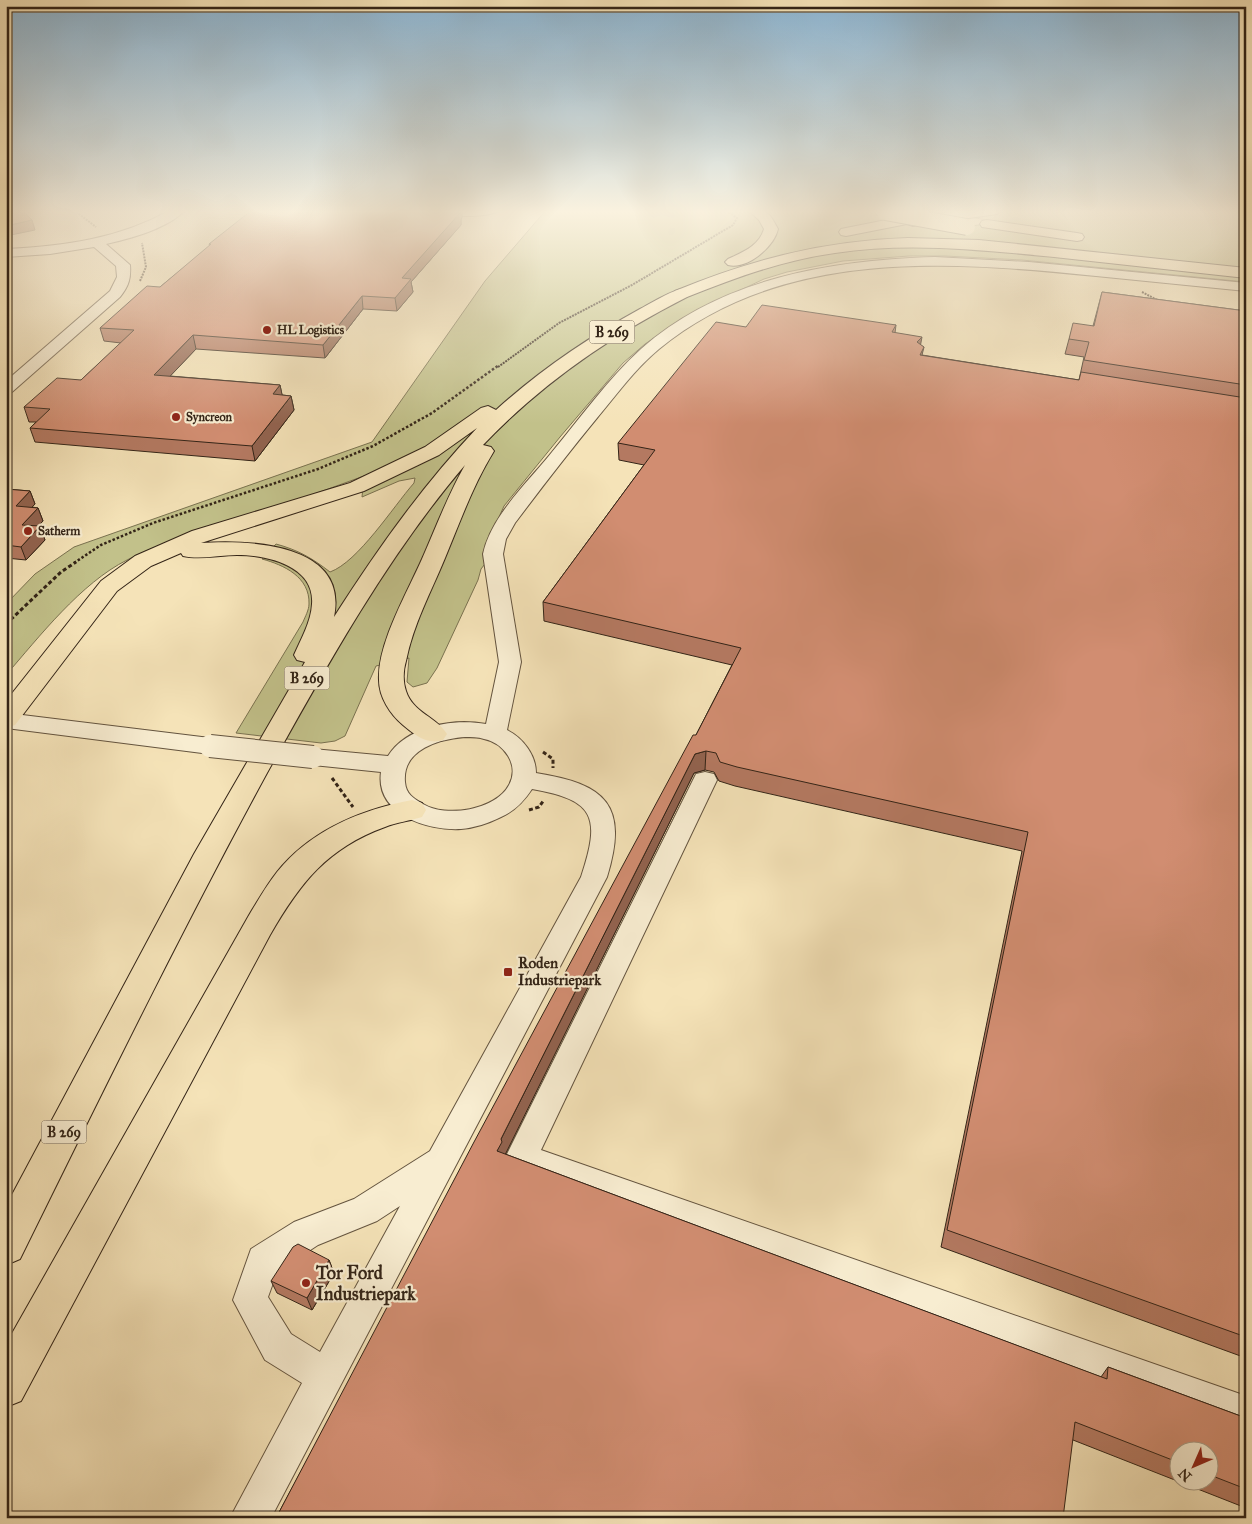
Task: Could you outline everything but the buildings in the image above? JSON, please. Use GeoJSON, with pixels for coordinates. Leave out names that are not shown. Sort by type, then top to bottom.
{"type":"FeatureCollection","features":[{"type":"Feature","properties":{"kind":"main road"},"geometry":{"type":"LineString","coordinates":[[301,667],[416,498],[472,434],[592,336],[697,281]]}},
{"type":"Feature","properties":{"kind":"main road"},"geometry":{"type":"LineString","coordinates":[[677,292],[700,281]]}},
{"type":"Feature","properties":{"kind":"main road"},"geometry":{"type":"LineString","coordinates":[[677,292],[706,281]]}},
{"type":"Feature","properties":{"kind":"main road"},"geometry":{"type":"LineString","coordinates":[[677,292],[710,281]]}},
{"type":"Feature","properties":{"kind":"main road"},"geometry":{"type":"LineString","coordinates":[[6,719],[92,606],[110,586],[143,561],[200,536],[323,498],[383,476],[432,451],[545,375]]}},
{"type":"Feature","properties":{"kind":"main road"},"geometry":{"type":"LineString","coordinates":[[434,734],[415,722],[402,709],[393,691],[391,674],[394,657],[460,496],[476,462],[545,375]]}},
{"type":"Feature","properties":{"kind":"main road","name":"B 269"},"geometry":{"type":"LineString","coordinates":[[6,1246],[122,1018],[275,732],[312,668],[400,535],[456,465],[507,411],[545,375]]}},
{"type":"Feature","properties":{"kind":"main road"},"geometry":{"type":"LineString","coordinates":[[122,1018],[301,667],[318,626],[324,604],[322,588],[314,574],[302,564],[270,550],[226,548],[186,551],[143,561]]}},
{"type":"Feature","properties":{"kind":"main road"},"geometry":{"type":"LineString","coordinates":[[6,1386],[277,897],[291,876],[306,858],[335,838],[364,822],[394,812],[412,810]]}},
{"type":"Feature","properties":{"kind":"street"},"geometry":{"type":"LineString","coordinates":[[6,389],[92,316],[120,288],[123,281]]}},
{"type":"Feature","properties":{"kind":"street"},"geometry":{"type":"LineString","coordinates":[[495,734],[510,662],[493,554],[500,532],[506,521],[617,383],[648,352],[669,335],[720,305],[762,286],[779,281]]}},
{"type":"Feature","properties":{"kind":"street"},"geometry":{"type":"LineString","coordinates":[[1127,281],[1168,286],[1169,299]]}},
{"type":"Feature","properties":{"kind":"street"},"geometry":{"type":"LineString","coordinates":[[1142,283],[1187,281]]}},
{"type":"Feature","properties":{"kind":"street"},"geometry":{"type":"LineString","coordinates":[[1190,281],[1184,286],[1186,292],[1246,299]]}},
{"type":"Feature","properties":{"kind":"street"},"geometry":{"type":"LineString","coordinates":[[1191,281],[1246,287]]}},
{"type":"Feature","properties":{"kind":"street"},"geometry":{"type":"LineString","coordinates":[[6,719],[210,746],[320,764],[395,765]]}},
{"type":"Feature","properties":{"kind":"street"},"geometry":{"type":"LineString","coordinates":[[250,1518],[594,878],[602,853],[604,830],[599,810],[583,794],[568,787],[537,782],[488,813],[468,819],[448,820],[428,817],[412,810],[400,800],[394,789],[392,777],[395,765],[410,747],[434,734],[465,729],[495,734],[507,740],[516,748],[523,758],[525,768],[537,782]]}},
{"type":"Feature","properties":{"kind":"street"},"geometry":{"type":"LineString","coordinates":[[705,780],[521,1158],[1246,1415]]}},
{"type":"Feature","properties":{"kind":"street"},"geometry":{"type":"LineString","coordinates":[[326,1377],[278,1347],[250,1300],[263,1261],[306,1233],[365,1210],[443,1161]]}},
{"type":"Feature","properties":{"kind":"path"},"geometry":{"type":"LineString","coordinates":[[6,624],[61,572],[101,545],[153,523],[246,490],[346,459],[407,428],[468,388],[558,323],[637,281]]}},
{"type":"Feature","properties":{"kind":"path"},"geometry":{"type":"LineString","coordinates":[[1142,283],[1169,299]]}},
{"type":"Feature","properties":{"kind":"path"},"geometry":{"type":"LineString","coordinates":[[524,812],[539,808],[543,804],[537,782],[553,760],[538,748]]}},
{"type":"Feature","properties":{"kind":"path"},"geometry":{"type":"LineString","coordinates":[[320,764],[364,822]]}},
{"type":"Feature","properties":{"kind":"shaded area"},"geometry":{"type":"Polygon","coordinates":[[[485,281],[760,281],[709,305],[677,323],[645,344],[623,363],[504,506],[495,526],[488,560],[481,569],[478,580],[437,668],[427,683],[413,687],[407,682],[409,658],[376,666],[345,736],[335,741],[321,743],[236,733],[303,622],[309,606],[305,586],[300,579],[287,569],[262,559],[276,544],[304,555],[330,572],[352,557],[375,533],[414,483],[415,478],[399,481],[362,497],[364,476],[148,550],[127,560],[93,582],[77,596],[6,675],[6,604],[35,574],[74,547],[372,442],[485,281]]]}},
{"type":"Feature","properties":{"kind":"place","name":"HL Logistics"},"geometry":{"type":"Point","coordinates":[267,330]}},
{"type":"Feature","properties":{"kind":"place","name":"Syncreon"},"geometry":{"type":"Point","coordinates":[176,417]}},
{"type":"Feature","properties":{"kind":"place","name":"Satherm"},"geometry":{"type":"Point","coordinates":[28,531]}},
{"type":"Feature","properties":{"kind":"place","name":"Roden Industriepark"},"geometry":{"type":"Point","coordinates":[508,972]}},
{"type":"Feature","properties":{"kind":"place","name":"Tor Ford Industriepark"},"geometry":{"type":"Point","coordinates":[306,1283]}}]}
